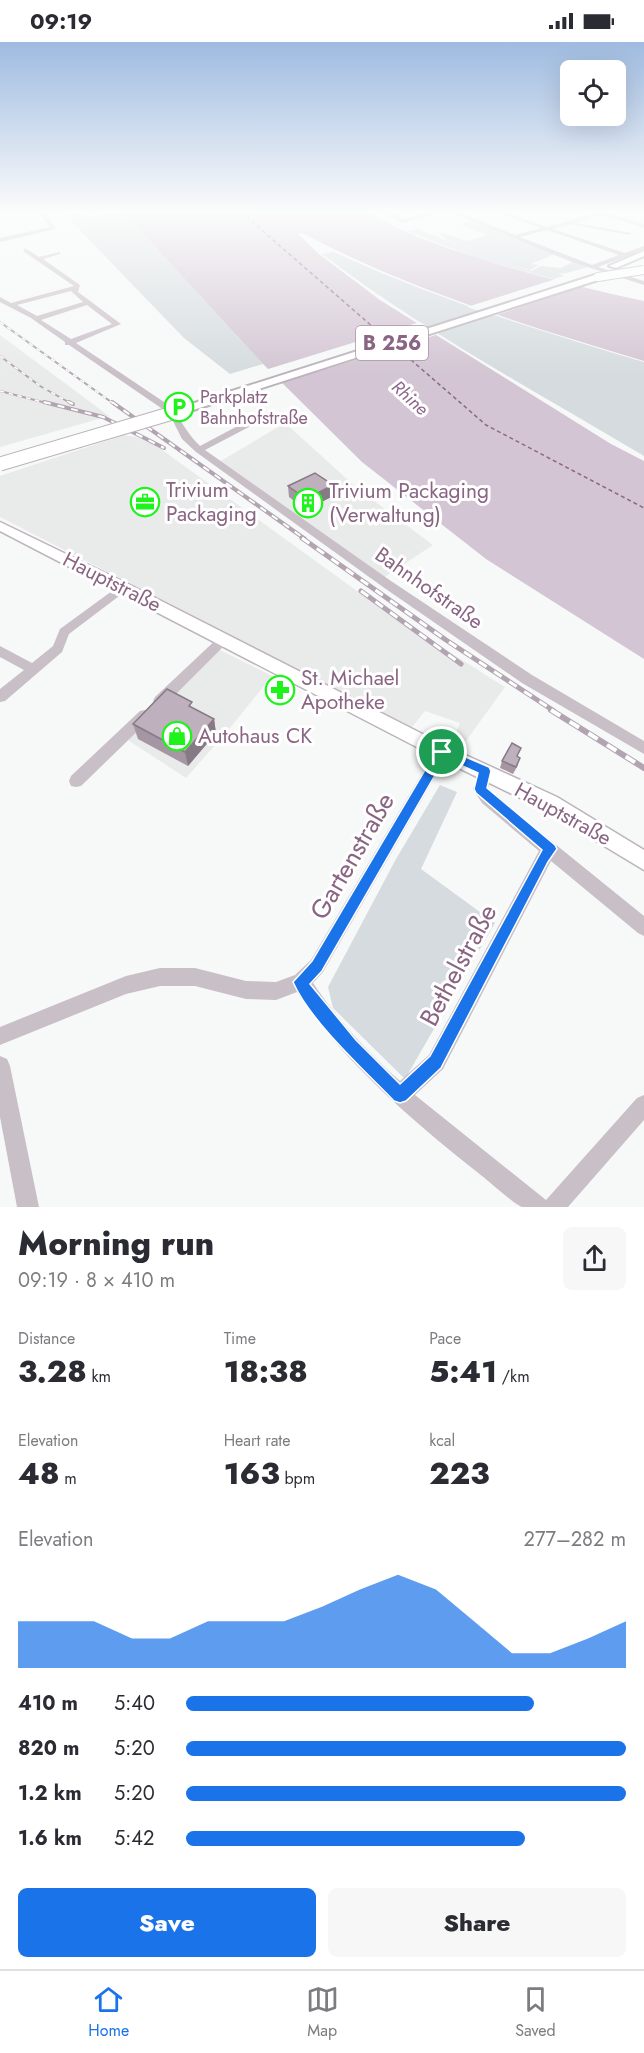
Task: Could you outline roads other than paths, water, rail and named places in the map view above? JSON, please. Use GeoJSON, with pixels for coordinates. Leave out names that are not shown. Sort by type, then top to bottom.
{"type":"FeatureCollection","features":[{"type":"Feature","properties":{"kind":"highway","name":"B 256"},"geometry":{"type":"LineString","coordinates":[[0,457],[180,404],[612,266]]}},
{"type":"Feature","properties":{"kind":"highway","name":"B 256"},"geometry":{"type":"LineString","coordinates":[[0,464],[202,404],[631,266]]}},
{"type":"Feature","properties":{"kind":"highway"},"geometry":{"type":"LineString","coordinates":[[598,277],[644,270]]}},
{"type":"Feature","properties":{"kind":"main road","name":"Hauptstraße"},"geometry":{"type":"LineString","coordinates":[[2,530],[123,587],[442,752],[550,803],[644,861]]}},
{"type":"Feature","properties":{"kind":"street"},"geometry":{"type":"LineString","coordinates":[[48,266],[78,286],[74,292],[117,324],[68,343]]}},
{"type":"Feature","properties":{"kind":"street"},"geometry":{"type":"LineString","coordinates":[[591,267],[644,283]]}},
{"type":"Feature","properties":{"kind":"street"},"geometry":{"type":"LineString","coordinates":[[10,305],[76,289]]}},
{"type":"Feature","properties":{"kind":"street","name":"Bahnhofstraße"},"geometry":{"type":"LineString","coordinates":[[0,299],[36,319],[68,343],[168,408],[185,437],[199,450],[387,584],[527,679],[644,748]]}},
{"type":"Feature","properties":{"kind":"street"},"geometry":{"type":"LineString","coordinates":[[36,319],[86,303]]}},
{"type":"Feature","properties":{"kind":"street"},"geometry":{"type":"LineString","coordinates":[[199,450],[267,414]]}},
{"type":"Feature","properties":{"kind":"street"},"geometry":{"type":"LineString","coordinates":[[0,697],[58,649],[64,632],[123,587]]}},
{"type":"Feature","properties":{"kind":"street"},"geometry":{"type":"LineString","coordinates":[[76,781],[224,639]]}},
{"type":"Feature","properties":{"kind":"street"},"geometry":{"type":"LineString","coordinates":[[0,651],[33,669]]}},
{"type":"Feature","properties":{"kind":"street","name":"Gartenstraße"},"geometry":{"type":"LineString","coordinates":[[301,982],[317,966],[442,752]]}},
{"type":"Feature","properties":{"kind":"street"},"geometry":{"type":"LineString","coordinates":[[485,771],[480,789],[644,927]]}},
{"type":"Feature","properties":{"kind":"street","name":"Bethelstraße"},"geometry":{"type":"LineString","coordinates":[[400,1095],[436,1062],[543,858],[550,849]]}},
{"type":"Feature","properties":{"kind":"street"},"geometry":{"type":"LineString","coordinates":[[0,1036],[126,985],[160,977],[195,977],[246,990],[276,992],[301,982],[310,998],[350,1046],[400,1095],[538,1207]]}},
{"type":"Feature","properties":{"kind":"street"},"geometry":{"type":"LineString","coordinates":[[0,1066],[28,1207]]}},
{"type":"Feature","properties":{"kind":"street"},"geometry":{"type":"LineString","coordinates":[[554,1207],[644,1105]]}},
{"type":"Feature","properties":{"kind":"water","name":"Rhine"},"geometry":{"type":"Polygon","coordinates":[[[173,266],[335,266],[380,300],[611,444],[644,461],[644,659],[486,559],[362,462],[263,364],[173,266]]]}},
{"type":"Feature","properties":{"kind":"water"},"geometry":{"type":"Polygon","coordinates":[[[373,266],[507,266],[565,283],[644,301],[644,361],[470,305],[373,266]]]}},
{"type":"Feature","properties":{"kind":"railway"},"geometry":{"type":"LineString","coordinates":[[0,322],[114,404]]}},
{"type":"Feature","properties":{"kind":"railway"},"geometry":{"type":"LineString","coordinates":[[0,356],[40,386],[72,404]]}},
{"type":"Feature","properties":{"kind":"railway"},"geometry":{"type":"LineString","coordinates":[[0,391],[50,404]]}},
{"type":"Feature","properties":{"kind":"railway"},"geometry":{"type":"LineString","coordinates":[[44,402],[103,417],[164,448]]}},
{"type":"Feature","properties":{"kind":"railway"},"geometry":{"type":"LineString","coordinates":[[69,402],[73,404]]}},
{"type":"Feature","properties":{"kind":"railway"},"geometry":{"type":"LineString","coordinates":[[112,402],[305,539]]}},
{"type":"Feature","properties":{"kind":"railway"},"geometry":{"type":"LineString","coordinates":[[302,538],[446,640],[554,711]]}},
{"type":"Feature","properties":{"kind":"railway"},"geometry":{"type":"LineString","coordinates":[[361,591],[461,664]]}},
{"type":"Feature","properties":{"kind":"railway"},"geometry":{"type":"LineString","coordinates":[[551,710],[644,768]]}},
{"type":"Feature","properties":{"kind":"place","name":"Parkplatz Bahnhofstraße"},"geometry":{"type":"Point","coordinates":[179,407]}},
{"type":"Feature","properties":{"kind":"place","name":"Trivium Packaging"},"geometry":{"type":"Point","coordinates":[145,502]}},
{"type":"Feature","properties":{"kind":"place","name":"Trivium Packaging (Verwaltung)"},"geometry":{"type":"Point","coordinates":[308,503]}},
{"type":"Feature","properties":{"kind":"place","name":"St. Michael Apotheke"},"geometry":{"type":"Point","coordinates":[280,690]}},
{"type":"Feature","properties":{"kind":"place","name":"Autohaus CK"},"geometry":{"type":"Point","coordinates":[177,736]}}]}
